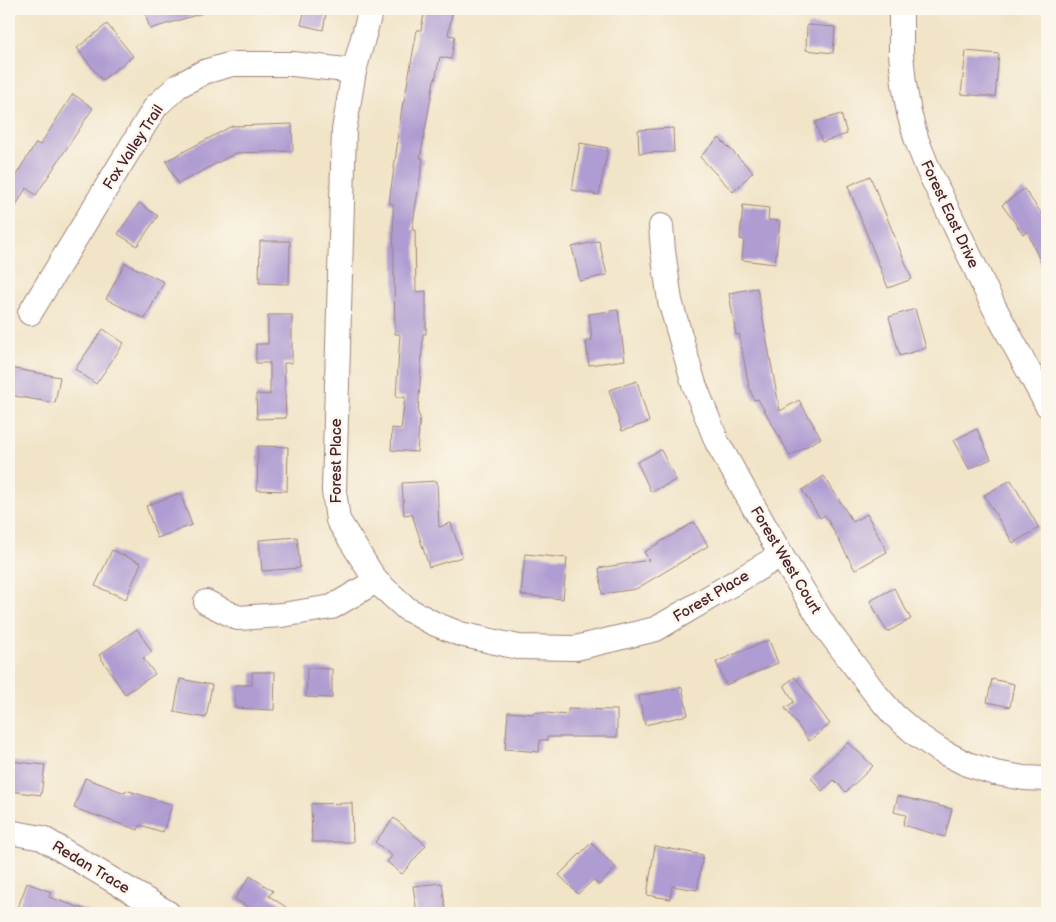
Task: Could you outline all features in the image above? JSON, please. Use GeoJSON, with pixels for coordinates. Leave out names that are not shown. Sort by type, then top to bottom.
{"type":"FeatureCollection","features":[{"type":"Feature","properties":{"kind":"street","name":"Forest Place"},"geometry":{"type":"LineString","coordinates":[[371,9],[354,71],[344,130],[334,491],[338,520],[376,581],[407,609],[433,623],[460,634],[518,647],[576,648],[656,629],[781,555]]}},
{"type":"Feature","properties":{"kind":"street","name":"Forest East Drive"},"geometry":{"type":"LineString","coordinates":[[901,9],[901,54],[904,84],[909,112],[921,150],[994,307],[1047,405]]}},
{"type":"Feature","properties":{"kind":"street","name":"Fox Valley Trail"},"geometry":{"type":"LineString","coordinates":[[30,314],[156,106],[178,86],[204,72],[232,64],[293,64],[354,71]]}},
{"type":"Feature","properties":{"kind":"street","name":"Forest West Court"},"geometry":{"type":"LineString","coordinates":[[661,226],[670,301],[694,384],[717,442],[781,555],[826,628],[875,693],[894,715],[916,734],[941,751],[967,764],[995,773],[1024,778],[1047,779]]}},
{"type":"Feature","properties":{"kind":"street"},"geometry":{"type":"LineString","coordinates":[[206,602],[238,618],[282,615],[332,607],[376,581]]}},
{"type":"Feature","properties":{"kind":"street","name":"Redan Trace"},"geometry":{"type":"LineString","coordinates":[[9,832],[42,838],[168,913]]}},
{"type":"Feature","properties":{"kind":"building"},"geometry":{"type":"Polygon","coordinates":[[[144,9],[203,9],[203,13],[150,29],[144,9]]]}},
{"type":"Feature","properties":{"kind":"building"},"geometry":{"type":"Polygon","coordinates":[[[305,9],[327,9],[323,30],[301,25],[305,9]]]}},
{"type":"Feature","properties":{"kind":"building"},"geometry":{"type":"Polygon","coordinates":[[[425,9],[453,9],[448,35],[455,36],[451,59],[440,57],[434,80],[420,158],[423,158],[412,230],[415,230],[416,292],[426,291],[426,334],[423,334],[417,452],[391,450],[392,428],[401,429],[405,397],[396,397],[400,334],[395,334],[393,204],[389,203],[403,102],[417,30],[421,30],[425,9]]]}},
{"type":"Feature","properties":{"kind":"building"},"geometry":{"type":"Polygon","coordinates":[[[107,24],[133,56],[102,80],[77,48],[107,24]]]}},
{"type":"Feature","properties":{"kind":"building"},"geometry":{"type":"Polygon","coordinates":[[[807,25],[835,27],[833,53],[806,50],[807,25]]]}},
{"type":"Feature","properties":{"kind":"building"},"geometry":{"type":"Polygon","coordinates":[[[966,51],[999,54],[995,97],[961,94],[966,51]]]}},
{"type":"Feature","properties":{"kind":"building"},"geometry":{"type":"Polygon","coordinates":[[[73,94],[93,108],[36,195],[26,188],[9,218],[9,186],[36,143],[40,145],[73,94]]]}},
{"type":"Feature","properties":{"kind":"building"},"geometry":{"type":"Polygon","coordinates":[[[841,114],[847,134],[822,142],[815,122],[841,114]]]}},
{"type":"Feature","properties":{"kind":"building"},"geometry":{"type":"Polygon","coordinates":[[[292,124],[293,151],[236,153],[178,184],[166,161],[232,126],[292,124]]]}},
{"type":"Feature","properties":{"kind":"building"},"geometry":{"type":"Polygon","coordinates":[[[673,128],[674,152],[639,153],[638,130],[673,128]]]}},
{"type":"Feature","properties":{"kind":"building"},"geometry":{"type":"Polygon","coordinates":[[[719,138],[753,172],[733,192],[700,157],[719,138]]]}},
{"type":"Feature","properties":{"kind":"building"},"geometry":{"type":"Polygon","coordinates":[[[580,143],[608,148],[599,195],[572,190],[580,143]]]}},
{"type":"Feature","properties":{"kind":"building"},"geometry":{"type":"Polygon","coordinates":[[[870,176],[912,279],[888,288],[848,186],[870,176]]]}},
{"type":"Feature","properties":{"kind":"building"},"geometry":{"type":"Polygon","coordinates":[[[1024,189],[1047,221],[1047,277],[1027,231],[1023,234],[1002,205],[1024,189]]]}},
{"type":"Feature","properties":{"kind":"building"},"geometry":{"type":"Polygon","coordinates":[[[139,203],[158,216],[137,246],[118,234],[139,203]]]}},
{"type":"Feature","properties":{"kind":"building"},"geometry":{"type":"Polygon","coordinates":[[[743,205],[769,208],[768,220],[780,221],[775,264],[742,260],[744,240],[740,239],[743,205]]]}},
{"type":"Feature","properties":{"kind":"building"},"geometry":{"type":"Polygon","coordinates":[[[260,241],[290,241],[289,284],[259,283],[260,241]]]}},
{"type":"Feature","properties":{"kind":"building"},"geometry":{"type":"Polygon","coordinates":[[[599,241],[607,275],[580,281],[572,247],[599,241]]]}},
{"type":"Feature","properties":{"kind":"building"},"geometry":{"type":"Polygon","coordinates":[[[125,263],[164,282],[145,319],[106,299],[125,263]]]}},
{"type":"Feature","properties":{"kind":"building"},"geometry":{"type":"Polygon","coordinates":[[[757,288],[780,411],[799,400],[821,438],[790,456],[758,399],[754,400],[749,387],[739,334],[736,335],[729,293],[757,288]]]}},
{"type":"Feature","properties":{"kind":"building"},"geometry":{"type":"Polygon","coordinates":[[[915,309],[926,348],[900,356],[889,317],[915,309]]]}},
{"type":"Feature","properties":{"kind":"building"},"geometry":{"type":"Polygon","coordinates":[[[618,310],[625,360],[589,365],[586,341],[592,340],[589,314],[618,310]]]}},
{"type":"Feature","properties":{"kind":"building"},"geometry":{"type":"Polygon","coordinates":[[[268,315],[292,315],[292,363],[284,363],[286,418],[257,419],[256,394],[270,395],[270,363],[256,363],[256,344],[268,344],[268,315]]]}},
{"type":"Feature","properties":{"kind":"building"},"geometry":{"type":"Polygon","coordinates":[[[103,329],[124,343],[96,384],[75,369],[103,329]]]}},
{"type":"Feature","properties":{"kind":"building"},"geometry":{"type":"Polygon","coordinates":[[[10,368],[60,377],[55,403],[9,395],[10,368]]]}},
{"type":"Feature","properties":{"kind":"building"},"geometry":{"type":"Polygon","coordinates":[[[637,381],[649,422],[622,431],[609,390],[637,381]]]}},
{"type":"Feature","properties":{"kind":"building"},"geometry":{"type":"Polygon","coordinates":[[[977,429],[991,459],[969,469],[954,440],[977,429]]]}},
{"type":"Feature","properties":{"kind":"building"},"geometry":{"type":"Polygon","coordinates":[[[258,446],[288,447],[287,491],[257,490],[258,446]]]}},
{"type":"Feature","properties":{"kind":"building"},"geometry":{"type":"Polygon","coordinates":[[[661,450],[676,480],[651,492],[637,462],[661,450]]]}},
{"type":"Feature","properties":{"kind":"building"},"geometry":{"type":"Polygon","coordinates":[[[824,476],[853,522],[867,514],[887,552],[855,570],[825,515],[820,518],[802,490],[824,476]]]}},
{"type":"Feature","properties":{"kind":"building"},"geometry":{"type":"Polygon","coordinates":[[[1011,480],[1039,528],[1013,543],[984,495],[1011,480]]]}},
{"type":"Feature","properties":{"kind":"building"},"geometry":{"type":"Polygon","coordinates":[[[437,481],[439,527],[451,523],[462,557],[429,567],[412,514],[404,515],[402,483],[437,481]]]}},
{"type":"Feature","properties":{"kind":"building"},"geometry":{"type":"Polygon","coordinates":[[[180,493],[192,525],[157,538],[146,506],[180,493]]]}},
{"type":"Feature","properties":{"kind":"building"},"geometry":{"type":"Polygon","coordinates":[[[694,522],[708,546],[636,589],[602,594],[599,568],[649,560],[644,552],[694,522]]]}},
{"type":"Feature","properties":{"kind":"building"},"geometry":{"type":"Polygon","coordinates":[[[297,537],[300,568],[262,571],[259,540],[297,537]]]}},
{"type":"Feature","properties":{"kind":"building"},"geometry":{"type":"Polygon","coordinates":[[[112,550],[141,563],[126,599],[95,586],[112,550]]]}},
{"type":"Feature","properties":{"kind":"building"},"geometry":{"type":"Polygon","coordinates":[[[525,554],[567,558],[563,599],[521,595],[525,554]]]}},
{"type":"Feature","properties":{"kind":"building"},"geometry":{"type":"Polygon","coordinates":[[[894,588],[911,619],[887,632],[870,601],[894,588]]]}},
{"type":"Feature","properties":{"kind":"building"},"geometry":{"type":"Polygon","coordinates":[[[137,629],[152,652],[143,658],[155,674],[125,694],[99,655],[137,629]]]}},
{"type":"Feature","properties":{"kind":"building"},"geometry":{"type":"Polygon","coordinates":[[[769,640],[778,663],[726,685],[716,662],[769,640]]]}},
{"type":"Feature","properties":{"kind":"building"},"geometry":{"type":"Polygon","coordinates":[[[307,668],[332,669],[332,698],[306,697],[307,668]]]}},
{"type":"Feature","properties":{"kind":"building"},"geometry":{"type":"Polygon","coordinates":[[[252,672],[275,672],[274,710],[235,708],[235,685],[252,685],[252,672]]]}},
{"type":"Feature","properties":{"kind":"building"},"geometry":{"type":"Polygon","coordinates":[[[795,677],[830,724],[809,741],[785,708],[794,702],[784,685],[795,677]]]}},
{"type":"Feature","properties":{"kind":"building"},"geometry":{"type":"Polygon","coordinates":[[[180,679],[212,685],[206,718],[174,712],[180,679]]]}},
{"type":"Feature","properties":{"kind":"building"},"geometry":{"type":"Polygon","coordinates":[[[992,679],[1014,684],[1010,707],[987,702],[992,679]]]}},
{"type":"Feature","properties":{"kind":"building"},"geometry":{"type":"Polygon","coordinates":[[[682,687],[688,715],[645,725],[639,696],[682,687]]]}},
{"type":"Feature","properties":{"kind":"building"},"geometry":{"type":"Polygon","coordinates":[[[568,709],[617,710],[617,737],[547,737],[547,740],[540,740],[539,752],[505,749],[508,712],[568,715],[568,709]]]}},
{"type":"Feature","properties":{"kind":"building"},"geometry":{"type":"Polygon","coordinates":[[[848,742],[873,766],[846,792],[834,780],[822,791],[811,778],[848,742]]]}},
{"type":"Feature","properties":{"kind":"building"},"geometry":{"type":"Polygon","coordinates":[[[9,761],[45,765],[41,795],[9,791],[9,761]]]}},
{"type":"Feature","properties":{"kind":"building"},"geometry":{"type":"Polygon","coordinates":[[[85,778],[125,793],[126,790],[172,805],[163,832],[140,825],[138,830],[74,808],[85,778]]]}},
{"type":"Feature","properties":{"kind":"building"},"geometry":{"type":"Polygon","coordinates":[[[898,796],[952,809],[945,837],[903,825],[906,815],[894,812],[898,796]]]}},
{"type":"Feature","properties":{"kind":"building"},"geometry":{"type":"Polygon","coordinates":[[[352,803],[353,842],[312,842],[311,804],[352,803]]]}},
{"type":"Feature","properties":{"kind":"building"},"geometry":{"type":"Polygon","coordinates":[[[394,818],[426,845],[402,874],[387,862],[392,856],[375,842],[394,818]]]}},
{"type":"Feature","properties":{"kind":"building"},"geometry":{"type":"Polygon","coordinates":[[[591,843],[616,868],[599,885],[593,880],[578,894],[559,875],[591,843]]]}},
{"type":"Feature","properties":{"kind":"building"},"geometry":{"type":"Polygon","coordinates":[[[655,846],[703,855],[697,890],[672,886],[670,899],[647,895],[655,846]]]}},
{"type":"Feature","properties":{"kind":"building"},"geometry":{"type":"Polygon","coordinates":[[[250,876],[273,891],[269,896],[295,913],[258,913],[235,899],[250,876]]]}},
{"type":"Feature","properties":{"kind":"building"},"geometry":{"type":"Polygon","coordinates":[[[27,883],[51,892],[49,897],[89,911],[88,913],[16,913],[27,883]]]}},
{"type":"Feature","properties":{"kind":"building"},"geometry":{"type":"Polygon","coordinates":[[[442,883],[446,913],[417,913],[413,886],[442,883]]]}}]}
